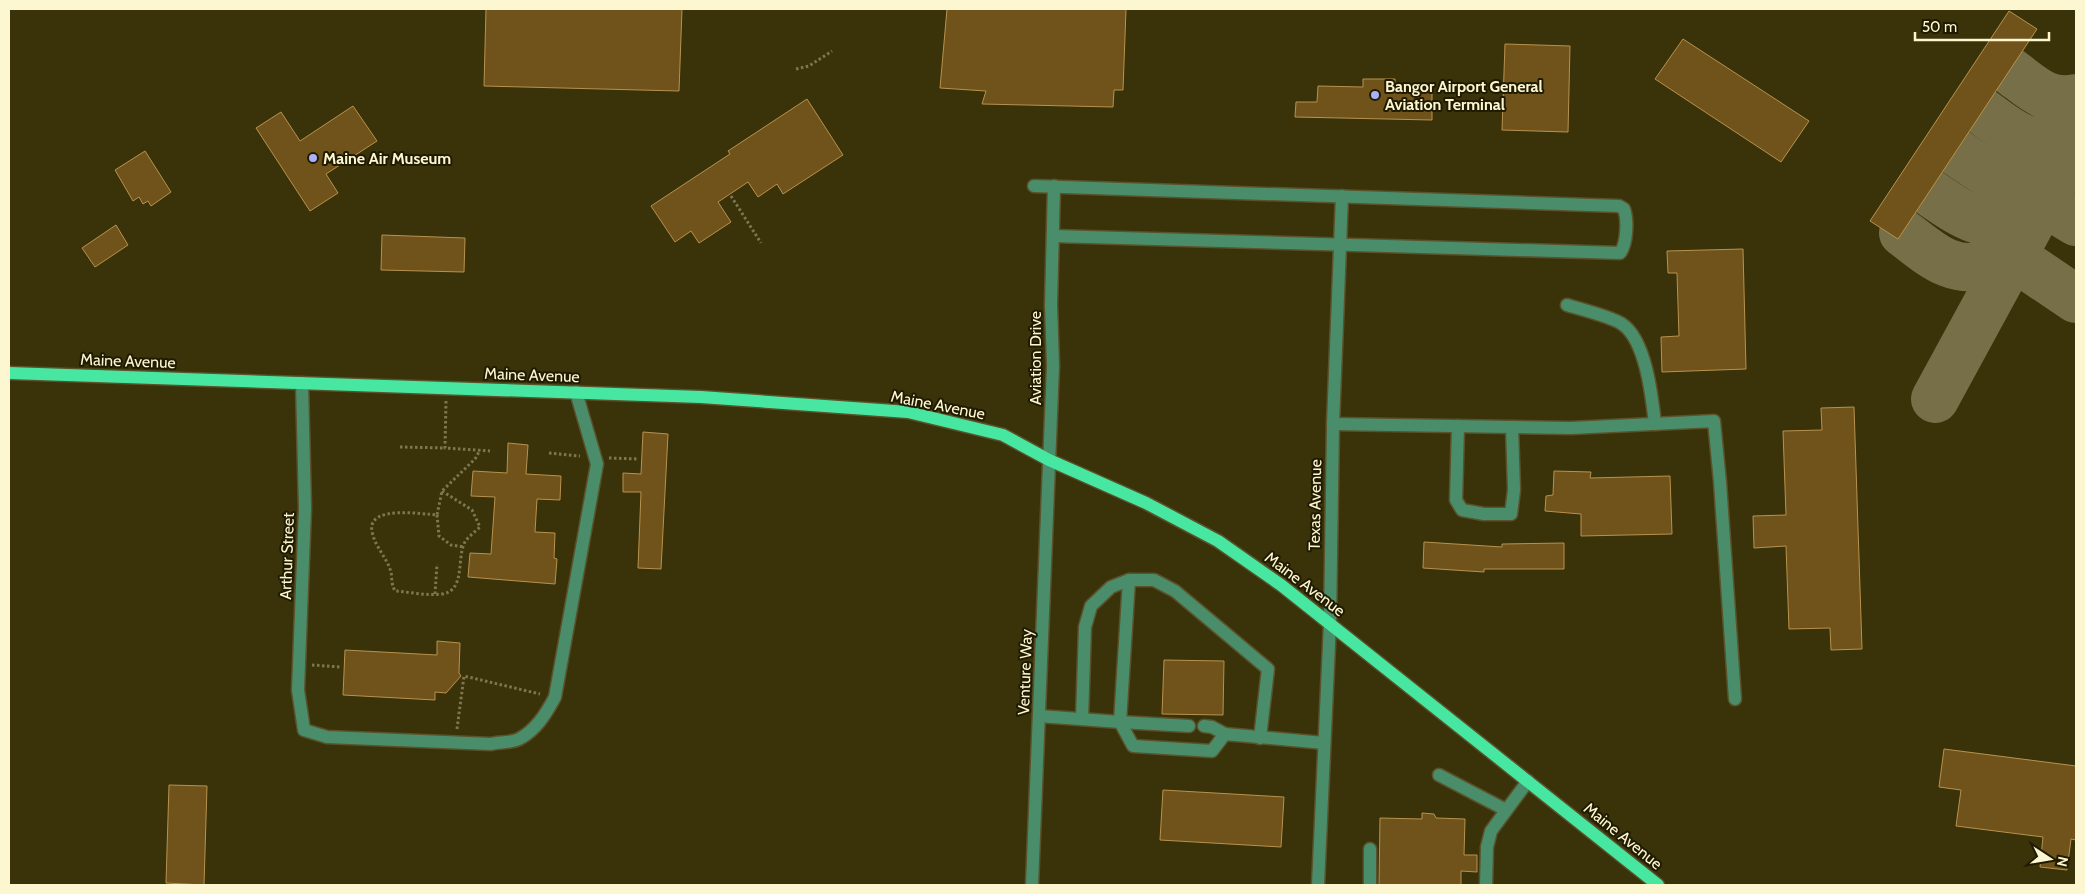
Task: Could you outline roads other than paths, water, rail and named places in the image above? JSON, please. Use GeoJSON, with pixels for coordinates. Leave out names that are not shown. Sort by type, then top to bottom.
{"type":"FeatureCollection","features":[{"type":"Feature","properties":{"kind":"main road","name":"Maine Avenue"},"geometry":{"type":"LineString","coordinates":[[9,373],[701,397],[908,412],[1003,435],[1049,460],[1146,503],[1218,541],[1281,585],[1330,623],[1658,885]]}},
{"type":"Feature","properties":{"kind":"street"},"geometry":{"type":"LineString","coordinates":[[1034,186],[1618,206],[1624,209],[1626,215],[1623,248],[1620,253],[1053,236]]}},
{"type":"Feature","properties":{"kind":"street","name":"Aviation Drive"},"geometry":{"type":"LineString","coordinates":[[1049,460],[1053,366],[1051,305],[1054,186]]}},
{"type":"Feature","properties":{"kind":"street","name":"Texas Avenue"},"geometry":{"type":"LineString","coordinates":[[1318,885],[1330,623],[1333,424],[1342,196]]}},
{"type":"Feature","properties":{"kind":"street"},"geometry":{"type":"LineString","coordinates":[[1567,305],[1622,324],[1636,339],[1651,388],[1655,424]]}},
{"type":"Feature","properties":{"kind":"street","name":"Arthur Street"},"geometry":{"type":"LineString","coordinates":[[302,383],[305,509],[298,690],[304,730],[327,737],[491,744],[517,740],[533,729],[555,698],[597,464],[576,392]]}},
{"type":"Feature","properties":{"kind":"street"},"geometry":{"type":"LineString","coordinates":[[1333,424],[1571,428],[1714,421],[1735,699]]}},
{"type":"Feature","properties":{"kind":"street"},"geometry":{"type":"LineString","coordinates":[[1458,426],[1456,500],[1462,510],[1484,514],[1511,514],[1514,490],[1512,427]]}},
{"type":"Feature","properties":{"kind":"street","name":"Venture Way"},"geometry":{"type":"LineString","coordinates":[[1032,885],[1049,460]]}},
{"type":"Feature","properties":{"kind":"street"},"geometry":{"type":"LineString","coordinates":[[1082,719],[1085,627],[1091,606],[1111,586],[1129,580],[1154,580],[1175,591],[1268,669],[1260,738]]}},
{"type":"Feature","properties":{"kind":"street"},"geometry":{"type":"LineString","coordinates":[[1129,580],[1120,722],[1133,746],[1212,751],[1225,734]]}},
{"type":"Feature","properties":{"kind":"street"},"geometry":{"type":"LineString","coordinates":[[1039,716],[1189,726]]}},
{"type":"Feature","properties":{"kind":"street"},"geometry":{"type":"LineString","coordinates":[[1204,726],[1212,727],[1225,734],[1324,743]]}},
{"type":"Feature","properties":{"kind":"street"},"geometry":{"type":"LineString","coordinates":[[1439,775],[1506,810]]}},
{"type":"Feature","properties":{"kind":"street"},"geometry":{"type":"LineString","coordinates":[[1486,885],[1487,847],[1492,831],[1528,781]]}},
{"type":"Feature","properties":{"kind":"street"},"geometry":{"type":"LineString","coordinates":[[1370,849],[1370,885]]}},
{"type":"Feature","properties":{"kind":"place","name":"Bangor Airport General Aviation Terminal"},"geometry":{"type":"Point","coordinates":[1375,95]}},
{"type":"Feature","properties":{"kind":"place","name":"Maine Air Museum"},"geometry":{"type":"Point","coordinates":[313,158]}}]}
